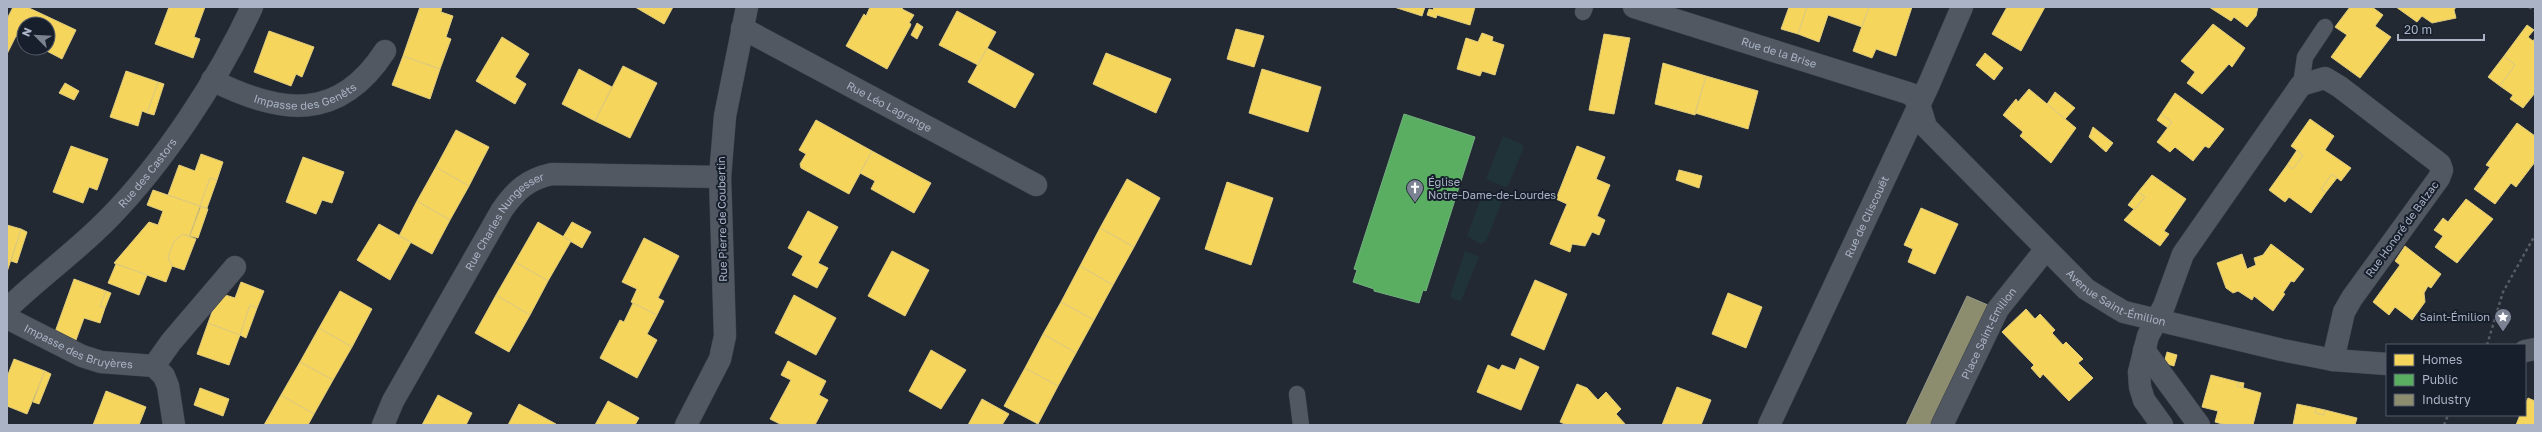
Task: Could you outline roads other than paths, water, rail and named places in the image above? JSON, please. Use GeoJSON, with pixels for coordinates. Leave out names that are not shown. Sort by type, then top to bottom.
{"type":"FeatureCollection","features":[{"type":"Feature","properties":{"kind":"street","name":"Rue des Castors"},"geometry":{"type":"LineString","coordinates":[[7,309],[109,218],[135,190],[161,157],[212,80],[252,7]]}},
{"type":"Feature","properties":{"kind":"street","name":"Rue Pierre de Coubertin"},"geometry":{"type":"LineString","coordinates":[[686,425],[720,359],[725,336],[720,176],[725,116],[747,7]]}},
{"type":"Feature","properties":{"kind":"street","name":"Rue de la Brise"},"geometry":{"type":"LineString","coordinates":[[1634,7],[1911,94],[1919,104]]}},
{"type":"Feature","properties":{"kind":"street","name":"Rue de Cliscouët"},"geometry":{"type":"LineString","coordinates":[[1769,425],[1919,104],[1962,7]]}},
{"type":"Feature","properties":{"kind":"street","name":"Rue Léo Lagrange"},"geometry":{"type":"LineString","coordinates":[[742,28],[1036,185]]}},
{"type":"Feature","properties":{"kind":"street","name":"Impasse des Genêts"},"geometry":{"type":"LineString","coordinates":[[212,80],[241,94],[272,104],[302,106],[333,100],[352,90],[372,71],[385,51]]}},
{"type":"Feature","properties":{"kind":"street","name":"Rue Honoré de Balzac"},"geometry":{"type":"LineString","coordinates":[[2300,85],[2325,78],[2340,86],[2440,164],[2442,170],[2439,178],[2352,298],[2344,312],[2333,360]]}},
{"type":"Feature","properties":{"kind":"street"},"geometry":{"type":"LineString","coordinates":[[2162,425],[2144,400],[2140,387],[2139,372],[2144,350],[2156,319],[2164,306],[2182,254],[2300,85]]}},
{"type":"Feature","properties":{"kind":"street","name":"Avenue Saint-Émilion"},"geometry":{"type":"LineString","coordinates":[[1919,104],[1926,126],[2046,249],[2086,289],[2124,312],[2282,350],[2333,360],[2386,364]]}},
{"type":"Feature","properties":{"kind":"street","name":"Rue Charles Nungesser"},"geometry":{"type":"LineString","coordinates":[[382,425],[393,401],[502,210],[513,194],[527,182],[552,174],[720,176]]}},
{"type":"Feature","properties":{"kind":"street","name":"Place Saint-Emilion"},"geometry":{"type":"LineString","coordinates":[[1942,425],[1998,309],[2046,249]]}},
{"type":"Feature","properties":{"kind":"street"},"geometry":{"type":"LineString","coordinates":[[174,425],[168,386],[164,376],[154,366],[170,342],[235,267]]}},
{"type":"Feature","properties":{"kind":"street","name":"Impasse des Bruyères"},"geometry":{"type":"LineString","coordinates":[[7,318],[82,356],[101,362],[154,366]]}},
{"type":"Feature","properties":{"kind":"street"},"geometry":{"type":"LineString","coordinates":[[2144,350],[2199,425]]}},
{"type":"Feature","properties":{"kind":"lane"},"geometry":{"type":"LineString","coordinates":[[2300,85],[2305,57],[2324,27]]}},
{"type":"Feature","properties":{"kind":"lane"},"geometry":{"type":"LineString","coordinates":[[1297,394],[1301,425]]}},
{"type":"Feature","properties":{"kind":"place","name":"Église Notre-Dame-de-Lourdes"},"geometry":{"type":"Point","coordinates":[1415,203]}},
{"type":"Feature","properties":{"kind":"place","name":"Saint-Émilion"},"geometry":{"type":"Point","coordinates":[2503,332]}}]}
